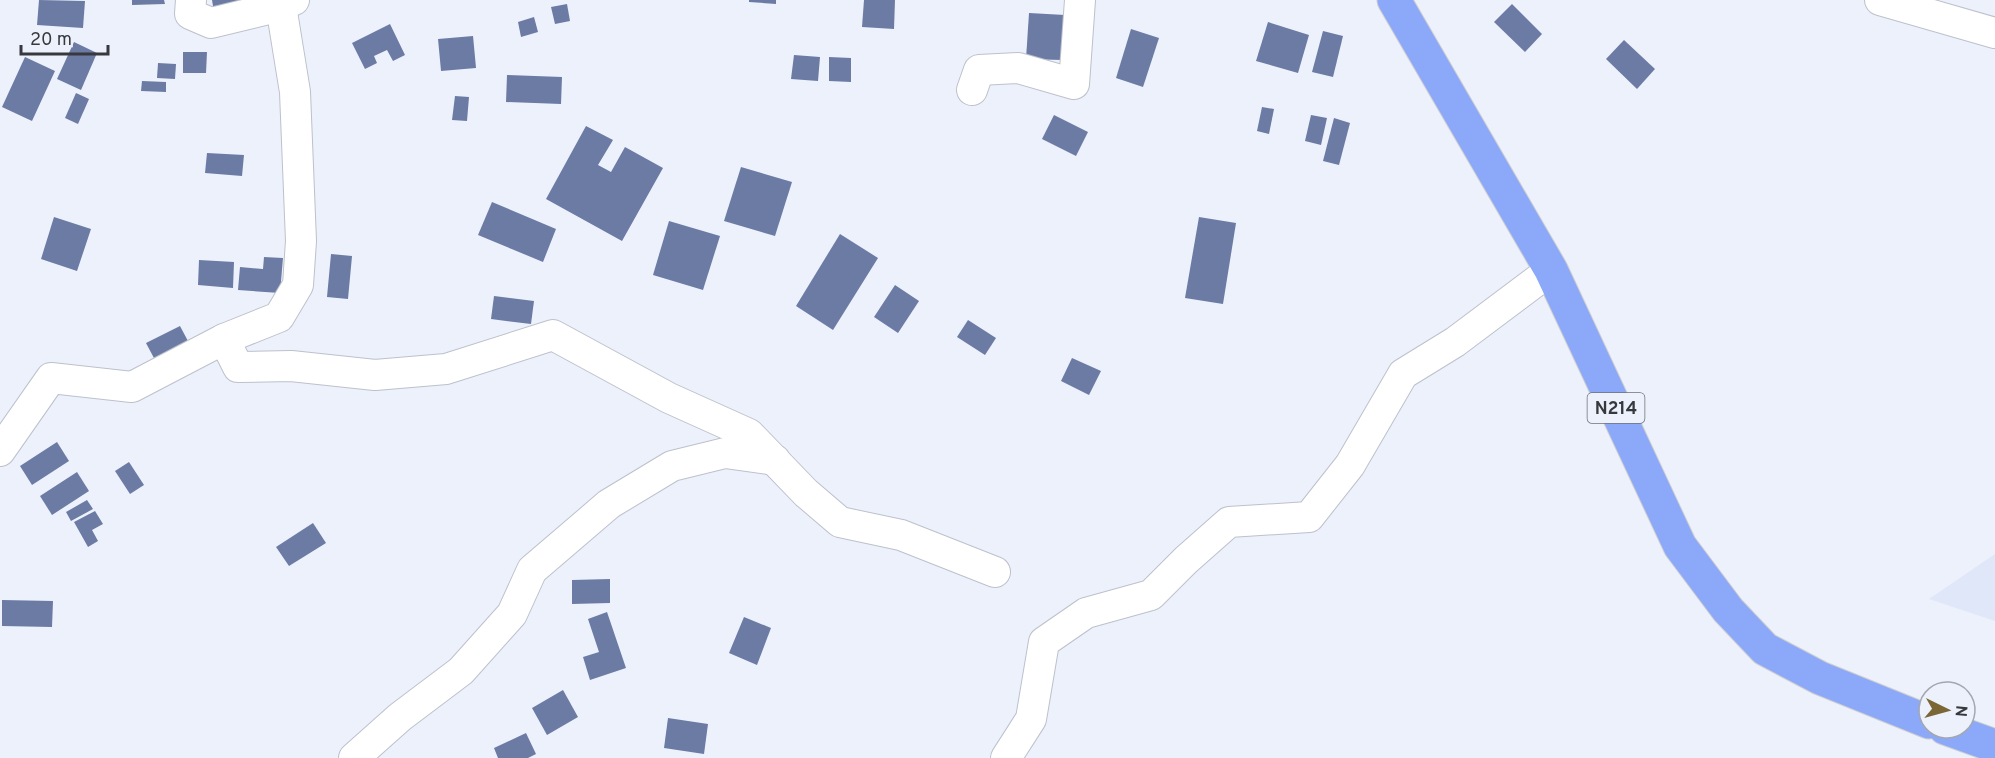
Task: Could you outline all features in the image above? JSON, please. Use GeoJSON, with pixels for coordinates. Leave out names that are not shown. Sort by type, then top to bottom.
{"type":"FeatureCollection","features":[{"type":"Feature","properties":{"kind":"highway","name":"N214"},"geometry":{"type":"LineString","coordinates":[[1394,0],[1551,270],[1680,546],[1728,610],[1765,649],[1820,678],[1917,717]]}},
{"type":"Feature","properties":{"kind":"highway"},"geometry":{"type":"LineString","coordinates":[[1977,740],[1995,746]]}},
{"type":"Feature","properties":{"kind":"street"},"geometry":{"type":"LineString","coordinates":[[0,451],[51,378],[132,387],[224,339],[279,317],[298,285],[301,241],[295,92],[288,3],[211,23],[190,14],[191,0]]}},
{"type":"Feature","properties":{"kind":"street"},"geometry":{"type":"LineString","coordinates":[[972,90],[979,70],[1018,69],[1074,84],[1080,0]]}},
{"type":"Feature","properties":{"kind":"street"},"geometry":{"type":"LineString","coordinates":[[1880,0],[1995,33]]}},
{"type":"Feature","properties":{"kind":"street"},"geometry":{"type":"LineString","coordinates":[[1006,758],[1031,719],[1044,642],[1086,613],[1151,594],[1229,522],[1309,517],[1350,465],[1402,374],[1455,342],[1551,270]]}},
{"type":"Feature","properties":{"kind":"street"},"geometry":{"type":"LineString","coordinates":[[224,339],[238,367],[291,366],[375,375],[446,369],[553,335],[669,398],[749,434],[806,493],[840,522],[901,535],[995,572]]}},
{"type":"Feature","properties":{"kind":"street"},"geometry":{"type":"LineString","coordinates":[[354,758],[400,717],[461,671],[512,614],[532,570],[609,504],[672,466],[725,453],[775,460]]}},
{"type":"Feature","properties":{"kind":"shaded area"},"geometry":{"type":"Polygon","coordinates":[[[1995,554],[1995,621],[1929,599],[1995,554]]]}},
{"type":"Feature","properties":{"kind":"building"},"geometry":{"type":"Polygon","coordinates":[[[39,0],[85,1],[83,28],[37,25],[39,0]]]}},
{"type":"Feature","properties":{"kind":"building"},"geometry":{"type":"Polygon","coordinates":[[[132,0],[164,0],[165,4],[132,5],[132,0]]]}},
{"type":"Feature","properties":{"kind":"building"},"geometry":{"type":"Polygon","coordinates":[[[212,0],[256,0],[257,5],[213,6],[212,0]]]}},
{"type":"Feature","properties":{"kind":"building"},"geometry":{"type":"Polygon","coordinates":[[[749,0],[776,0],[776,4],[749,2],[749,0]]]}},
{"type":"Feature","properties":{"kind":"building"},"geometry":{"type":"Polygon","coordinates":[[[864,0],[895,0],[894,29],[862,27],[864,0]]]}},
{"type":"Feature","properties":{"kind":"building"},"geometry":{"type":"Polygon","coordinates":[[[567,4],[570,21],[555,24],[551,7],[567,4]]]}},
{"type":"Feature","properties":{"kind":"building"},"geometry":{"type":"Polygon","coordinates":[[[1512,4],[1542,34],[1525,52],[1494,22],[1512,4]]]}},
{"type":"Feature","properties":{"kind":"building"},"geometry":{"type":"Polygon","coordinates":[[[1029,13],[1065,15],[1062,60],[1026,59],[1029,13]]]}},
{"type":"Feature","properties":{"kind":"building"},"geometry":{"type":"Polygon","coordinates":[[[534,17],[538,32],[521,37],[518,22],[534,17]]]}},
{"type":"Feature","properties":{"kind":"building"},"geometry":{"type":"Polygon","coordinates":[[[1268,22],[1309,35],[1298,73],[1256,61],[1268,22]]]}},
{"type":"Feature","properties":{"kind":"building"},"geometry":{"type":"Polygon","coordinates":[[[390,24],[405,55],[393,61],[387,50],[374,56],[377,63],[365,69],[352,43],[390,24]]]}},
{"type":"Feature","properties":{"kind":"building"},"geometry":{"type":"Polygon","coordinates":[[[1131,29],[1159,38],[1143,87],[1116,78],[1131,29]]]}},
{"type":"Feature","properties":{"kind":"building"},"geometry":{"type":"Polygon","coordinates":[[[1323,31],[1343,36],[1333,77],[1312,72],[1323,31]]]}},
{"type":"Feature","properties":{"kind":"building"},"geometry":{"type":"Polygon","coordinates":[[[473,36],[476,68],[441,71],[438,39],[473,36]]]}},
{"type":"Feature","properties":{"kind":"building"},"geometry":{"type":"Polygon","coordinates":[[[1624,40],[1655,69],[1637,89],[1606,59],[1624,40]]]}},
{"type":"Feature","properties":{"kind":"building"},"geometry":{"type":"Polygon","coordinates":[[[74,42],[97,53],[81,90],[57,79],[74,42]]]}},
{"type":"Feature","properties":{"kind":"building"},"geometry":{"type":"Polygon","coordinates":[[[183,52],[207,52],[206,73],[183,73],[183,52]]]}},
{"type":"Feature","properties":{"kind":"building"},"geometry":{"type":"Polygon","coordinates":[[[794,55],[820,57],[818,81],[791,79],[794,55]]]}},
{"type":"Feature","properties":{"kind":"building"},"geometry":{"type":"Polygon","coordinates":[[[25,57],[55,71],[32,121],[2,107],[25,57]]]}},
{"type":"Feature","properties":{"kind":"building"},"geometry":{"type":"Polygon","coordinates":[[[829,57],[851,58],[851,82],[829,81],[829,57]]]}},
{"type":"Feature","properties":{"kind":"building"},"geometry":{"type":"Polygon","coordinates":[[[158,63],[176,64],[175,79],[157,78],[158,63]]]}},
{"type":"Feature","properties":{"kind":"building"},"geometry":{"type":"Polygon","coordinates":[[[507,75],[562,77],[561,104],[506,102],[507,75]]]}},
{"type":"Feature","properties":{"kind":"building"},"geometry":{"type":"Polygon","coordinates":[[[142,81],[166,82],[166,92],[141,91],[142,81]]]}},
{"type":"Feature","properties":{"kind":"building"},"geometry":{"type":"Polygon","coordinates":[[[76,93],[89,99],[78,124],[65,118],[76,93]]]}},
{"type":"Feature","properties":{"kind":"building"},"geometry":{"type":"Polygon","coordinates":[[[455,96],[469,97],[467,121],[452,120],[455,96]]]}},
{"type":"Feature","properties":{"kind":"building"},"geometry":{"type":"Polygon","coordinates":[[[1262,107],[1274,109],[1269,134],[1257,131],[1262,107]]]}},
{"type":"Feature","properties":{"kind":"building"},"geometry":{"type":"Polygon","coordinates":[[[1054,115],[1088,132],[1076,156],[1042,139],[1054,115]]]}},
{"type":"Feature","properties":{"kind":"building"},"geometry":{"type":"Polygon","coordinates":[[[1311,115],[1327,118],[1321,145],[1305,141],[1311,115]]]}},
{"type":"Feature","properties":{"kind":"building"},"geometry":{"type":"Polygon","coordinates":[[[1334,118],[1350,123],[1339,165],[1323,161],[1334,118]]]}},
{"type":"Feature","properties":{"kind":"building"},"geometry":{"type":"Polygon","coordinates":[[[586,126],[613,140],[598,165],[611,172],[625,147],[663,168],[622,241],[546,199],[586,126]]]}},
{"type":"Feature","properties":{"kind":"building"},"geometry":{"type":"Polygon","coordinates":[[[207,153],[244,155],[242,176],[205,173],[207,153]]]}},
{"type":"Feature","properties":{"kind":"building"},"geometry":{"type":"Polygon","coordinates":[[[741,167],[792,182],[775,236],[724,221],[741,167]]]}},
{"type":"Feature","properties":{"kind":"building"},"geometry":{"type":"Polygon","coordinates":[[[492,202],[556,229],[543,262],[478,235],[492,202]]]}},
{"type":"Feature","properties":{"kind":"building"},"geometry":{"type":"Polygon","coordinates":[[[54,217],[91,229],[77,271],[41,259],[54,217]]]}},
{"type":"Feature","properties":{"kind":"building"},"geometry":{"type":"Polygon","coordinates":[[[1199,217],[1236,223],[1223,304],[1185,298],[1199,217]]]}},
{"type":"Feature","properties":{"kind":"building"},"geometry":{"type":"Polygon","coordinates":[[[669,221],[720,236],[703,290],[653,275],[669,221]]]}},
{"type":"Feature","properties":{"kind":"building"},"geometry":{"type":"Polygon","coordinates":[[[840,234],[878,258],[833,330],[796,306],[840,234]]]}},
{"type":"Feature","properties":{"kind":"building"},"geometry":{"type":"Polygon","coordinates":[[[331,254],[352,256],[348,299],[327,297],[331,254]]]}},
{"type":"Feature","properties":{"kind":"building"},"geometry":{"type":"Polygon","coordinates":[[[264,257],[283,258],[280,293],[238,290],[240,267],[263,269],[264,257]]]}},
{"type":"Feature","properties":{"kind":"building"},"geometry":{"type":"Polygon","coordinates":[[[199,260],[234,262],[233,288],[198,285],[199,260]]]}},
{"type":"Feature","properties":{"kind":"building"},"geometry":{"type":"Polygon","coordinates":[[[895,285],[919,301],[898,333],[874,317],[895,285]]]}},
{"type":"Feature","properties":{"kind":"building"},"geometry":{"type":"Polygon","coordinates":[[[494,296],[534,301],[531,324],[491,319],[494,296]]]}},
{"type":"Feature","properties":{"kind":"building"},"geometry":{"type":"Polygon","coordinates":[[[968,320],[996,338],[985,355],[957,337],[968,320]]]}},
{"type":"Feature","properties":{"kind":"building"},"geometry":{"type":"Polygon","coordinates":[[[180,326],[189,343],[155,360],[146,343],[180,326]]]}},
{"type":"Feature","properties":{"kind":"building"},"geometry":{"type":"Polygon","coordinates":[[[1072,358],[1101,371],[1089,395],[1061,381],[1072,358]]]}},
{"type":"Feature","properties":{"kind":"building"},"geometry":{"type":"Polygon","coordinates":[[[57,442],[69,461],[32,485],[20,466],[57,442]]]}},
{"type":"Feature","properties":{"kind":"building"},"geometry":{"type":"Polygon","coordinates":[[[129,462],[144,485],[130,494],[115,471],[129,462]]]}},
{"type":"Feature","properties":{"kind":"building"},"geometry":{"type":"Polygon","coordinates":[[[77,472],[89,491],[52,515],[40,496],[77,472]]]}},
{"type":"Feature","properties":{"kind":"building"},"geometry":{"type":"Polygon","coordinates":[[[87,500],[93,509],[71,521],[66,512],[87,500]]]}},
{"type":"Feature","properties":{"kind":"building"},"geometry":{"type":"Polygon","coordinates":[[[95,511],[103,524],[92,530],[98,541],[88,547],[74,522],[95,511]]]}},
{"type":"Feature","properties":{"kind":"building"},"geometry":{"type":"Polygon","coordinates":[[[313,523],[326,543],[289,566],[276,547],[313,523]]]}},
{"type":"Feature","properties":{"kind":"building"},"geometry":{"type":"Polygon","coordinates":[[[610,579],[610,603],[572,604],[572,580],[610,579]]]}},
{"type":"Feature","properties":{"kind":"building"},"geometry":{"type":"Polygon","coordinates":[[[2,600],[53,601],[52,627],[2,626],[2,600]]]}},
{"type":"Feature","properties":{"kind":"building"},"geometry":{"type":"Polygon","coordinates":[[[607,612],[626,668],[590,680],[583,657],[599,652],[588,619],[607,612]]]}},
{"type":"Feature","properties":{"kind":"building"},"geometry":{"type":"Polygon","coordinates":[[[744,617],[771,628],[757,665],[729,653],[744,617]]]}},
{"type":"Feature","properties":{"kind":"building"},"geometry":{"type":"Polygon","coordinates":[[[563,690],[578,717],[547,735],[532,708],[563,690]]]}},
{"type":"Feature","properties":{"kind":"building"},"geometry":{"type":"Polygon","coordinates":[[[668,718],[708,724],[704,754],[664,748],[668,718]]]}},
{"type":"Feature","properties":{"kind":"building"},"geometry":{"type":"Polygon","coordinates":[[[526,733],[536,754],[528,758],[498,758],[494,748],[526,733]]]}}]}
